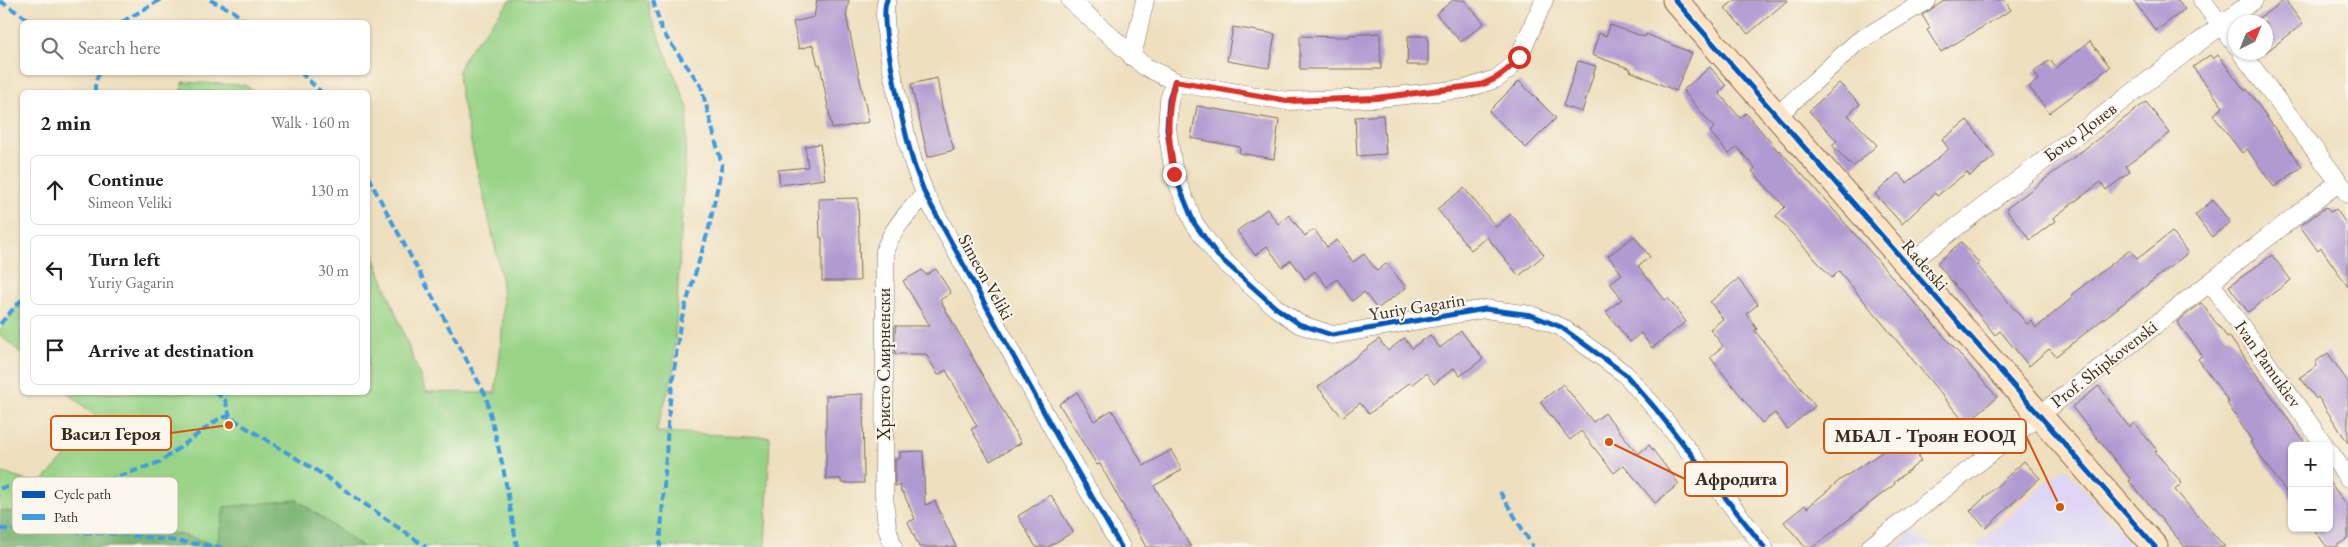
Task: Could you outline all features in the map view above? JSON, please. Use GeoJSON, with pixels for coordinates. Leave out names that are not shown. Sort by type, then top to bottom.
{"type":"FeatureCollection","features":[{"type":"Feature","properties":{"kind":"street","name":"Simeon Veliki"},"geometry":{"type":"LineString","coordinates":[[887,0],[885,4],[886,28],[892,68],[912,160],[925,194],[1058,438],[1121,547]]}},
{"type":"Feature","properties":{"kind":"street"},"geometry":{"type":"LineString","coordinates":[[1070,0],[1132,57],[1144,66],[1175,81],[1287,101],[1376,98],[1465,89],[1496,79],[1509,69],[1519,57],[1544,0]]}},
{"type":"Feature","properties":{"kind":"street"},"geometry":{"type":"LineString","coordinates":[[1132,57],[1144,0]]}},
{"type":"Feature","properties":{"kind":"street","name":"Radetski"},"geometry":{"type":"LineString","coordinates":[[1675,0],[2155,547]]}},
{"type":"Feature","properties":{"kind":"street"},"geometry":{"type":"LineString","coordinates":[[1777,116],[1856,42],[1927,0]]}},
{"type":"Feature","properties":{"kind":"street"},"geometry":{"type":"LineString","coordinates":[[2202,0],[2228,34]]}},
{"type":"Feature","properties":{"kind":"street","name":"Бочо Донев"},"geometry":{"type":"LineString","coordinates":[[1907,265],[2254,0]]}},
{"type":"Feature","properties":{"kind":"street"},"geometry":{"type":"LineString","coordinates":[[2248,60],[2343,188]]}},
{"type":"Feature","properties":{"kind":"street","name":"Yuriy Gagarin"},"geometry":{"type":"LineString","coordinates":[[1175,81],[1169,100],[1167,129],[1174,174],[1194,222],[1218,256],[1275,306],[1299,324],[1332,335],[1485,309],[1531,315],[1561,327],[1631,381],[1655,408],[1764,547]]}},
{"type":"Feature","properties":{"kind":"street","name":"Prof. Shipkovenski"},"geometry":{"type":"LineString","coordinates":[[1870,547],[2210,282],[2343,188]]}},
{"type":"Feature","properties":{"kind":"street","name":"Христо Смирненски"},"geometry":{"type":"LineString","coordinates":[[893,547],[886,526],[884,496],[886,250],[895,230],[925,194]]}},
{"type":"Feature","properties":{"kind":"street","name":"Ivan Pamukìev"},"geometry":{"type":"LineString","coordinates":[[2210,282],[2323,442]]}},
{"type":"Feature","properties":{"kind":"street"},"geometry":{"type":"LineString","coordinates":[[2333,455],[2346,470]]}},
{"type":"Feature","properties":{"kind":"shaded area"},"geometry":{"type":"Polygon","coordinates":[[[2064,467],[2134,547],[1975,547],[2064,467]]]}},
{"type":"Feature","properties":{"kind":"shaded area"},"geometry":{"type":"Polygon","coordinates":[[[1914,530],[1932,547],[1895,547],[1914,530]]]}},
{"type":"Feature","properties":{"kind":"green space"},"geometry":{"type":"Polygon","coordinates":[[[510,0],[648,0],[650,15],[688,108],[673,374],[656,432],[770,437],[765,547],[363,547],[297,500],[217,545],[178,534],[178,477],[46,477],[99,419],[70,395],[370,395],[370,246],[426,392],[495,393],[502,332],[502,287],[461,96],[459,70],[467,54],[510,0]]]}},
{"type":"Feature","properties":{"kind":"green space"},"geometry":{"type":"Polygon","coordinates":[[[183,82],[245,85],[251,90],[182,90],[183,82]]]}},
{"type":"Feature","properties":{"kind":"green space"},"geometry":{"type":"Polygon","coordinates":[[[20,302],[20,352],[0,335],[0,330],[20,302]]]}},
{"type":"Feature","properties":{"kind":"green space"},"geometry":{"type":"Polygon","coordinates":[[[0,472],[15,477],[12,477],[12,512],[0,510],[0,472]]]}},
{"type":"Feature","properties":{"kind":"green space"},"geometry":{"type":"Polygon","coordinates":[[[297,500],[363,547],[0,547],[0,510],[12,512],[12,534],[178,534],[217,545],[224,507],[297,500]]]}},
{"type":"Feature","properties":{"kind":"building"},"geometry":{"type":"Polygon","coordinates":[[[817,0],[849,0],[846,15],[869,122],[832,129],[820,64],[818,65],[813,45],[799,49],[793,22],[814,17],[817,0]]]}},
{"type":"Feature","properties":{"kind":"building"},"geometry":{"type":"Polygon","coordinates":[[[1453,0],[1464,0],[1484,23],[1461,42],[1436,14],[1453,0]]]}},
{"type":"Feature","properties":{"kind":"building"},"geometry":{"type":"Polygon","coordinates":[[[1735,0],[1788,0],[1748,34],[1725,8],[1735,0]]]}},
{"type":"Feature","properties":{"kind":"building"},"geometry":{"type":"Polygon","coordinates":[[[1946,0],[2004,0],[2011,10],[1941,52],[1927,30],[1930,28],[1922,15],[1946,0]]]}},
{"type":"Feature","properties":{"kind":"building"},"geometry":{"type":"Polygon","coordinates":[[[2133,0],[2178,0],[2185,9],[2156,31],[2133,0]]]}},
{"type":"Feature","properties":{"kind":"building"},"geometry":{"type":"Polygon","coordinates":[[[2285,0],[2303,24],[2273,47],[2273,15],[2263,15],[2285,0]]]}},
{"type":"Feature","properties":{"kind":"building"},"geometry":{"type":"Polygon","coordinates":[[[1610,25],[1645,37],[1646,34],[1692,53],[1676,91],[1630,71],[1631,69],[1592,55],[1599,33],[1606,36],[1610,25]]]}},
{"type":"Feature","properties":{"kind":"building"},"geometry":{"type":"Polygon","coordinates":[[[1233,27],[1275,34],[1269,68],[1227,61],[1233,27]]]}},
{"type":"Feature","properties":{"kind":"building"},"geometry":{"type":"Polygon","coordinates":[[[1380,33],[1381,69],[1300,69],[1300,36],[1349,37],[1349,35],[1380,33]]]}},
{"type":"Feature","properties":{"kind":"building"},"geometry":{"type":"Polygon","coordinates":[[[1408,36],[1428,36],[1428,65],[1407,65],[1408,36]]]}},
{"type":"Feature","properties":{"kind":"building"},"geometry":{"type":"Polygon","coordinates":[[[2090,41],[2110,67],[2049,113],[2029,87],[2039,79],[2034,72],[2050,60],[2056,68],[2090,41]]]}},
{"type":"Feature","properties":{"kind":"building"},"geometry":{"type":"Polygon","coordinates":[[[2210,55],[2213,59],[2218,55],[2245,91],[2247,89],[2302,167],[2274,187],[2247,149],[2242,153],[2213,115],[2223,107],[2193,67],[2210,55]]]}},
{"type":"Feature","properties":{"kind":"building"},"geometry":{"type":"Polygon","coordinates":[[[1578,61],[1596,66],[1582,112],[1563,106],[1578,61]]]}},
{"type":"Feature","properties":{"kind":"building"},"geometry":{"type":"Polygon","coordinates":[[[1710,67],[1726,86],[1719,93],[1740,118],[1746,113],[1778,151],[1811,184],[1997,397],[1966,424],[1839,271],[1832,278],[1776,216],[1785,207],[1752,171],[1755,168],[1737,147],[1729,154],[1710,132],[1714,128],[1683,90],[1710,67]]]}},
{"type":"Feature","properties":{"kind":"building"},"geometry":{"type":"Polygon","coordinates":[[[937,78],[942,107],[954,150],[928,157],[911,84],[937,78]]]}},
{"type":"Feature","properties":{"kind":"building"},"geometry":{"type":"Polygon","coordinates":[[[1519,81],[1556,118],[1526,148],[1489,111],[1519,81]]]}},
{"type":"Feature","properties":{"kind":"building"},"geometry":{"type":"Polygon","coordinates":[[[1839,83],[1860,104],[1848,115],[1877,145],[1853,167],[1832,145],[1837,141],[1809,111],[1839,83]]]}},
{"type":"Feature","properties":{"kind":"building"},"geometry":{"type":"Polygon","coordinates":[[[2146,102],[2170,133],[2126,166],[2130,172],[2106,190],[2101,182],[2053,218],[2055,221],[2030,240],[2006,209],[2146,102]]]}},
{"type":"Feature","properties":{"kind":"building"},"geometry":{"type":"Polygon","coordinates":[[[1197,106],[1279,120],[1274,159],[1239,153],[1240,147],[1191,138],[1197,106]]]}},
{"type":"Feature","properties":{"kind":"building"},"geometry":{"type":"Polygon","coordinates":[[[1383,115],[1386,154],[1357,156],[1355,117],[1383,115]]]}},
{"type":"Feature","properties":{"kind":"building"},"geometry":{"type":"Polygon","coordinates":[[[1967,120],[1995,156],[1970,176],[1967,172],[1937,196],[1935,193],[1902,224],[1875,194],[1898,173],[1907,183],[1949,149],[1942,140],[1967,120]]]}},
{"type":"Feature","properties":{"kind":"building"},"geometry":{"type":"Polygon","coordinates":[[[820,144],[825,179],[780,185],[778,170],[808,167],[805,146],[820,144]]]}},
{"type":"Feature","properties":{"kind":"building"},"geometry":{"type":"Polygon","coordinates":[[[1464,188],[1496,227],[1511,214],[1544,255],[1519,276],[1487,237],[1471,250],[1437,209],[1464,188]]]}},
{"type":"Feature","properties":{"kind":"building"},"geometry":{"type":"Polygon","coordinates":[[[858,198],[860,281],[822,281],[822,238],[820,238],[819,199],[858,198]]]}},
{"type":"Feature","properties":{"kind":"building"},"geometry":{"type":"Polygon","coordinates":[[[2213,200],[2230,222],[2212,237],[2195,215],[2213,200]]]}},
{"type":"Feature","properties":{"kind":"building"},"geometry":{"type":"Polygon","coordinates":[[[2326,207],[2330,212],[2336,209],[2348,226],[2348,287],[2321,248],[2318,251],[2300,226],[2326,207]]]}},
{"type":"Feature","properties":{"kind":"building"},"geometry":{"type":"Polygon","coordinates":[[[1267,209],[1278,224],[1289,215],[1305,236],[1314,229],[1327,247],[1337,240],[1353,262],[1364,254],[1377,271],[1387,263],[1406,288],[1377,309],[1364,292],[1352,301],[1337,279],[1327,287],[1315,271],[1305,279],[1291,260],[1282,267],[1267,246],[1255,255],[1237,231],[1267,209]]]}},
{"type":"Feature","properties":{"kind":"building"},"geometry":{"type":"Polygon","coordinates":[[[2172,232],[2188,253],[2056,356],[2049,349],[2029,366],[2000,331],[1995,335],[1937,263],[1961,242],[1979,263],[1977,265],[2027,324],[2031,321],[2036,328],[2073,297],[2071,295],[2130,250],[2137,259],[2172,232]]]}},
{"type":"Feature","properties":{"kind":"building"},"geometry":{"type":"Polygon","coordinates":[[[1634,236],[1650,257],[1638,266],[1665,300],[1668,298],[1686,322],[1652,348],[1641,333],[1630,342],[1606,312],[1622,299],[1610,283],[1622,274],[1608,256],[1634,236]]]}},
{"type":"Feature","properties":{"kind":"building"},"geometry":{"type":"Polygon","coordinates":[[[2272,255],[2291,280],[2248,312],[2229,286],[2272,255]]]}},
{"type":"Feature","properties":{"kind":"building"},"geometry":{"type":"Polygon","coordinates":[[[936,269],[951,293],[940,300],[1021,443],[990,461],[971,429],[977,426],[946,370],[938,375],[926,354],[895,354],[895,326],[930,326],[903,281],[922,270],[926,275],[936,269]]]}},
{"type":"Feature","properties":{"kind":"building"},"geometry":{"type":"Polygon","coordinates":[[[1738,279],[1758,304],[1746,314],[1757,329],[1755,331],[1815,406],[1787,429],[1775,413],[1762,423],[1710,357],[1723,346],[1710,329],[1723,319],[1710,302],[1738,279]]]}},
{"type":"Feature","properties":{"kind":"building"},"geometry":{"type":"Polygon","coordinates":[[[2201,303],[2227,337],[2229,336],[2304,442],[2288,442],[2288,494],[2250,442],[2252,441],[2227,403],[2229,402],[2198,359],[2202,355],[2177,322],[2201,303]]]}},
{"type":"Feature","properties":{"kind":"building"},"geometry":{"type":"Polygon","coordinates":[[[1461,331],[1483,359],[1460,376],[1454,368],[1434,384],[1426,373],[1411,385],[1409,383],[1369,414],[1360,403],[1342,417],[1318,387],[1379,339],[1388,351],[1404,338],[1412,348],[1430,335],[1440,348],[1461,331]]]}},
{"type":"Feature","properties":{"kind":"building"},"geometry":{"type":"Polygon","coordinates":[[[2328,353],[2348,382],[2348,443],[2318,397],[2316,399],[2300,377],[2317,366],[2315,362],[2328,353]]]}},
{"type":"Feature","properties":{"kind":"building"},"geometry":{"type":"Polygon","coordinates":[[[1563,384],[1593,422],[1605,413],[1638,454],[1649,445],[1679,484],[1655,503],[1624,465],[1614,473],[1581,431],[1570,440],[1540,402],[1563,384]]]}},
{"type":"Feature","properties":{"kind":"building"},"geometry":{"type":"Polygon","coordinates":[[[2099,386],[2129,427],[2134,423],[2157,450],[2155,452],[2182,483],[2175,490],[2225,547],[2185,547],[2129,481],[2131,480],[2072,407],[2099,386]]]}},
{"type":"Feature","properties":{"kind":"building"},"geometry":{"type":"Polygon","coordinates":[[[1077,392],[1094,421],[1112,410],[1144,466],[1171,450],[1182,470],[1154,486],[1191,547],[1146,547],[1100,464],[1097,465],[1059,404],[1077,392]]]}},
{"type":"Feature","properties":{"kind":"building"},"geometry":{"type":"Polygon","coordinates":[[[863,394],[864,483],[841,483],[841,479],[826,479],[826,396],[863,394]]]}},
{"type":"Feature","properties":{"kind":"building"},"geometry":{"type":"Polygon","coordinates":[[[1909,427],[1927,450],[1918,456],[1921,461],[1894,482],[1895,484],[1813,547],[1805,547],[1784,522],[1805,505],[1807,508],[1840,480],[1885,450],[1883,447],[1909,427]]]}},
{"type":"Feature","properties":{"kind":"building"},"geometry":{"type":"Polygon","coordinates":[[[923,451],[925,505],[935,501],[956,547],[919,547],[908,522],[915,519],[903,492],[901,492],[900,485],[895,486],[895,459],[900,459],[900,452],[923,451]]]}},
{"type":"Feature","properties":{"kind":"building"},"geometry":{"type":"Polygon","coordinates":[[[2024,461],[2040,478],[1986,528],[1970,511],[2024,461]]]}},
{"type":"Feature","properties":{"kind":"building"},"geometry":{"type":"Polygon","coordinates":[[[2333,486],[2348,506],[2348,538],[2335,547],[2327,547],[2316,532],[2333,532],[2333,486]]]}},
{"type":"Feature","properties":{"kind":"building"},"geometry":{"type":"Polygon","coordinates":[[[1051,495],[1073,532],[1048,547],[1036,547],[1018,516],[1051,495]]]}},
{"type":"Feature","properties":{"kind":"marked path"},"geometry":{"type":"LineString","coordinates":[[125,20],[160,0]]}},
{"type":"Feature","properties":{"kind":"marked path"},"geometry":{"type":"LineString","coordinates":[[210,0],[233,11],[243,20]]}},
{"type":"Feature","properties":{"kind":"marked path"},"geometry":{"type":"LineString","coordinates":[[653,0],[662,31],[701,86],[722,165],[709,228],[680,324],[669,410],[660,547]]}},
{"type":"Feature","properties":{"kind":"marked path"},"geometry":{"type":"LineString","coordinates":[[0,1],[29,20]]}},
{"type":"Feature","properties":{"kind":"marked path"},"geometry":{"type":"LineString","coordinates":[[95,90],[98,75]]}},
{"type":"Feature","properties":{"kind":"marked path"},"geometry":{"type":"LineString","coordinates":[[303,75],[319,90]]}},
{"type":"Feature","properties":{"kind":"marked path"},"geometry":{"type":"LineString","coordinates":[[370,181],[486,396],[503,467],[517,547]]}},
{"type":"Feature","properties":{"kind":"marked path"},"geometry":{"type":"LineString","coordinates":[[0,324],[20,301]]}},
{"type":"Feature","properties":{"kind":"marked path"},"geometry":{"type":"LineString","coordinates":[[219,395],[225,400],[230,416]]}},
{"type":"Feature","properties":{"kind":"marked path"},"geometry":{"type":"LineString","coordinates":[[117,477],[160,462],[220,418],[230,416],[322,474],[426,547]]}},
{"type":"Feature","properties":{"kind":"marked path"},"geometry":{"type":"LineString","coordinates":[[0,488],[12,487]]}},
{"type":"Feature","properties":{"kind":"marked path"},"geometry":{"type":"LineString","coordinates":[[1500,492],[1533,547]]}},
{"type":"Feature","properties":{"kind":"marked path"},"geometry":{"type":"LineString","coordinates":[[0,529],[12,529]]}},
{"type":"Feature","properties":{"kind":"marked path"},"geometry":{"type":"LineString","coordinates":[[121,534],[221,547]]}},
{"type":"Feature","properties":{"kind":"cycle path"},"geometry":{"type":"LineString","coordinates":[[887,0],[885,11],[886,29],[893,76],[912,158],[925,194],[1058,438],[1121,547]]}},
{"type":"Feature","properties":{"kind":"cycle path"},"geometry":{"type":"LineString","coordinates":[[1675,0],[2155,547]]}},
{"type":"Feature","properties":{"kind":"cycle path"},"geometry":{"type":"LineString","coordinates":[[1175,81],[1169,100],[1167,129],[1174,174],[1194,223],[1218,256],[1275,307],[1299,324],[1332,335],[1485,309],[1531,315],[1561,327],[1625,374],[1655,408],[1764,547]]}},
{"type":"Feature","properties":{"kind":"place","name":"Васил Героя"},"geometry":{"type":"Point","coordinates":[229,425]}},
{"type":"Feature","properties":{"kind":"place","name":"Афродита"},"geometry":{"type":"Point","coordinates":[1609,442]}},
{"type":"Feature","properties":{"kind":"place","name":"МБАЛ - Троян ЕООД"},"geometry":{"type":"Point","coordinates":[2060,507]}},
{"type":"Feature","properties":{"kind":"route"},"geometry":{"type":"LineString","coordinates":[[1174,174],[1167,129],[1169,100],[1175,81],[1287,101],[1376,98],[1465,89],[1480,85],[1496,79],[1509,69],[1519,57]]}}]}
